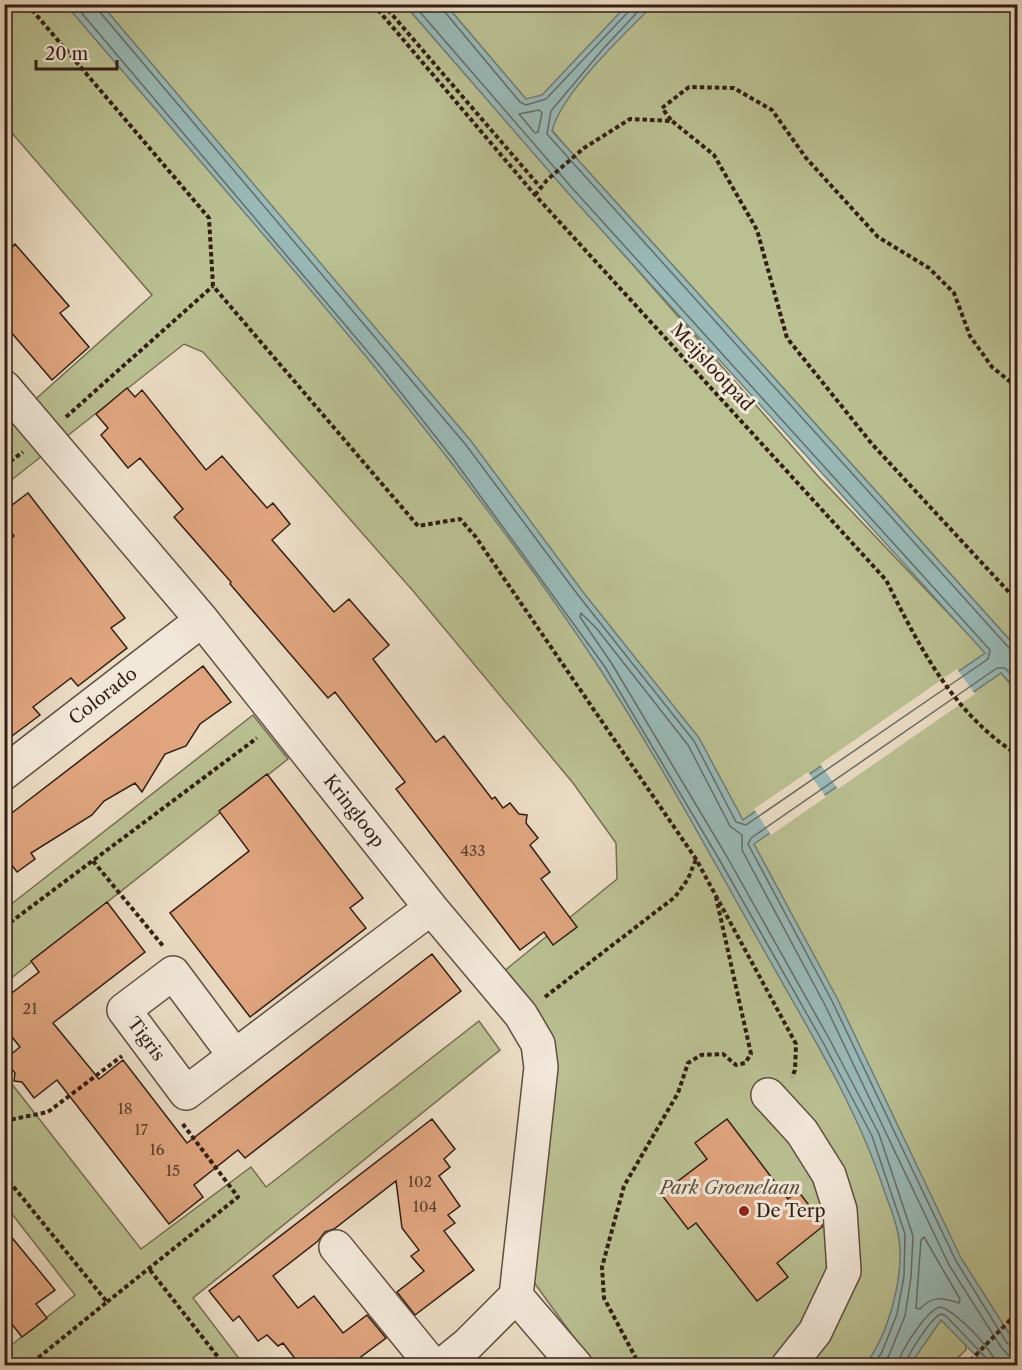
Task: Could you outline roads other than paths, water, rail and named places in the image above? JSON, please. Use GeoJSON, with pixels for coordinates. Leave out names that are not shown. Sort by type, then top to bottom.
{"type":"FeatureCollection","features":[{"type":"Feature","properties":{"kind":"street","name":"Kringloop"},"geometry":{"type":"LineString","coordinates":[[4,387],[202,620],[431,908],[521,1016],[538,1044],[541,1067],[516,1296]]}},
{"type":"Feature","properties":{"kind":"street","name":"Colorado"},"geometry":{"type":"LineString","coordinates":[[4,773],[202,620]]}},
{"type":"Feature","properties":{"kind":"street","name":"Tigris"},"geometry":{"type":"LineString","coordinates":[[235,1056],[173,973],[124,1010],[186,1093],[235,1056],[431,908]]}},
{"type":"Feature","properties":{"kind":"street"},"geometry":{"type":"LineString","coordinates":[[773,1100],[802,1132],[829,1175],[840,1210],[844,1271],[816,1332],[788,1365]]}},
{"type":"Feature","properties":{"kind":"street"},"geometry":{"type":"LineString","coordinates":[[336,1247],[433,1365]]}},
{"type":"Feature","properties":{"kind":"street"},"geometry":{"type":"LineString","coordinates":[[441,1365],[475,1355],[516,1296],[576,1365]]}},
{"type":"Feature","properties":{"kind":"water"},"geometry":{"type":"Polygon","coordinates":[[[66,5],[102,5],[471,441],[583,592],[699,738],[743,820],[985,653],[568,193],[405,5],[446,5],[526,99],[542,95],[627,5],[653,5],[581,82],[568,99],[552,131],[1017,648],[1017,691],[1001,673],[754,844],[837,998],[961,1258],[1017,1346],[1017,1365],[985,1365],[941,1320],[910,1365],[865,1365],[881,1337],[894,1302],[900,1266],[900,1249],[893,1216],[871,1155],[843,1093],[663,771],[600,669],[540,581],[411,411],[66,5]]]}},
{"type":"Feature","properties":{"kind":"place","name":"De Terp"},"geometry":{"type":"Point","coordinates":[744,1211]}},
{"type":"Feature","properties":{"kind":"park label","name":"Park Groenelaan"},"geometry":{"type":"Point","coordinates":[730,1188]}}]}
